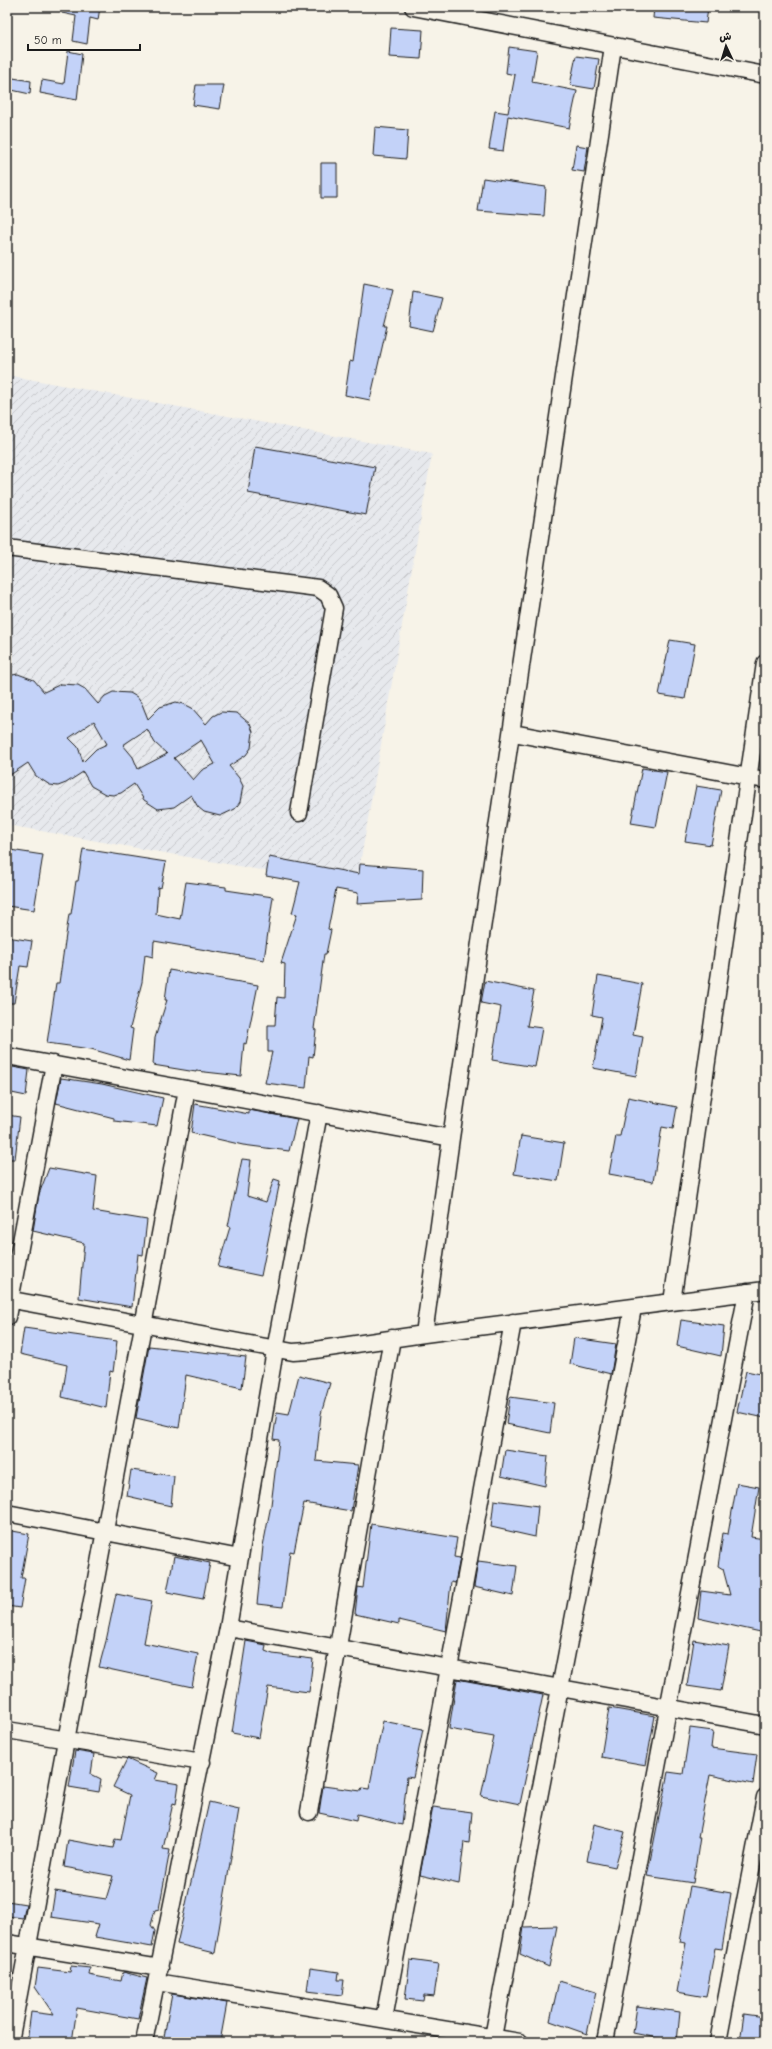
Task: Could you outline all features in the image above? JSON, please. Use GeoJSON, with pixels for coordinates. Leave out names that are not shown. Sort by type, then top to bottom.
{"type":"FeatureCollection","features":[{"type":"Feature","properties":{"kind":"street"},"geometry":{"type":"LineString","coordinates":[[413,7],[765,75]]}},
{"type":"Feature","properties":{"kind":"street"},"geometry":{"type":"LineString","coordinates":[[424,1334],[451,1138],[613,46]]}},
{"type":"Feature","properties":{"kind":"street"},"geometry":{"type":"LineString","coordinates":[[7,548],[318,588],[328,595],[334,608],[299,813]]}},
{"type":"Feature","properties":{"kind":"street"},"geometry":{"type":"LineString","coordinates":[[672,1302],[765,663]]}},
{"type":"Feature","properties":{"kind":"street"},"geometry":{"type":"LineString","coordinates":[[512,733],[765,780]]}},
{"type":"Feature","properties":{"kind":"street"},"geometry":{"type":"LineString","coordinates":[[7,1056],[451,1138]]}},
{"type":"Feature","properties":{"kind":"street"},"geometry":{"type":"LineString","coordinates":[[7,1317],[54,1064]]}},
{"type":"Feature","properties":{"kind":"street"},"geometry":{"type":"LineString","coordinates":[[10,2042],[187,1089]]}},
{"type":"Feature","properties":{"kind":"street"},"geometry":{"type":"LineString","coordinates":[[144,2042],[228,1628],[275,1350],[319,1114]]}},
{"type":"Feature","properties":{"kind":"street"},"geometry":{"type":"LineString","coordinates":[[9,1300],[275,1350],[308,1351],[392,1338],[765,1290]]}},
{"type":"Feature","properties":{"kind":"street"},"geometry":{"type":"LineString","coordinates":[[605,2042],[747,1292]]}},
{"type":"Feature","properties":{"kind":"street"},"geometry":{"type":"LineString","coordinates":[[493,2037],[633,1308]]}},
{"type":"Feature","properties":{"kind":"street"},"geometry":{"type":"LineString","coordinates":[[384,2019],[513,1322]]}},
{"type":"Feature","properties":{"kind":"street"},"geometry":{"type":"LineString","coordinates":[[310,1812],[392,1338]]}},
{"type":"Feature","properties":{"kind":"street"},"geometry":{"type":"LineString","coordinates":[[7,1513],[240,1558]]}},
{"type":"Feature","properties":{"kind":"street"},"geometry":{"type":"LineString","coordinates":[[228,1628],[560,1686],[765,1725]]}},
{"type":"Feature","properties":{"kind":"street"},"geometry":{"type":"LineString","coordinates":[[7,1730],[202,1762]]}},
{"type":"Feature","properties":{"kind":"street"},"geometry":{"type":"LineString","coordinates":[[718,2042],[765,1797]]}},
{"type":"Feature","properties":{"kind":"street"},"geometry":{"type":"LineString","coordinates":[[7,1943],[27,1946],[158,1975],[384,2019],[520,2042]]}},
{"type":"Feature","properties":{"kind":"shaded area"},"geometry":{"type":"Polygon","coordinates":[[[7,375],[432,454],[356,887],[7,825],[7,375]]]}},
{"type":"Feature","properties":{"kind":"building"},"geometry":{"type":"Polygon","coordinates":[[[63,7],[100,7],[98,20],[90,18],[87,44],[73,41],[76,16],[62,13],[63,7]]]}},
{"type":"Feature","properties":{"kind":"building"},"geometry":{"type":"Polygon","coordinates":[[[654,7],[708,7],[706,23],[653,18],[654,7]]]}},
{"type":"Feature","properties":{"kind":"building"},"geometry":{"type":"Polygon","coordinates":[[[391,28],[423,30],[421,59],[389,57],[391,28]]]}},
{"type":"Feature","properties":{"kind":"building"},"geometry":{"type":"Polygon","coordinates":[[[509,47],[537,51],[532,82],[577,91],[569,128],[508,116],[503,151],[489,149],[495,111],[508,113],[515,75],[506,73],[509,47]]]}},
{"type":"Feature","properties":{"kind":"building"},"geometry":{"type":"Polygon","coordinates":[[[68,51],[82,54],[77,100],[40,93],[42,80],[64,84],[68,51]]]}},
{"type":"Feature","properties":{"kind":"building"},"geometry":{"type":"Polygon","coordinates":[[[576,56],[599,59],[594,89],[570,85],[576,56]]]}},
{"type":"Feature","properties":{"kind":"building"},"geometry":{"type":"Polygon","coordinates":[[[7,77],[31,81],[30,94],[7,89],[7,77]]]}},
{"type":"Feature","properties":{"kind":"building"},"geometry":{"type":"Polygon","coordinates":[[[196,85],[224,85],[220,109],[193,105],[196,85]]]}},
{"type":"Feature","properties":{"kind":"building"},"geometry":{"type":"Polygon","coordinates":[[[375,127],[408,130],[406,159],[373,156],[375,127]]]}},
{"type":"Feature","properties":{"kind":"building"},"geometry":{"type":"Polygon","coordinates":[[[576,145],[588,147],[584,172],[572,170],[576,145]]]}},
{"type":"Feature","properties":{"kind":"building"},"geometry":{"type":"Polygon","coordinates":[[[321,163],[337,163],[337,198],[321,198],[321,163]]]}},
{"type":"Feature","properties":{"kind":"building"},"geometry":{"type":"Polygon","coordinates":[[[483,178],[546,187],[544,216],[478,211],[483,178]]]}},
{"type":"Feature","properties":{"kind":"building"},"geometry":{"type":"Polygon","coordinates":[[[364,284],[393,290],[384,326],[387,326],[370,400],[345,395],[350,361],[353,362],[364,284]]]}},
{"type":"Feature","properties":{"kind":"building"},"geometry":{"type":"Polygon","coordinates":[[[413,292],[442,298],[433,331],[409,326],[413,292]]]}},
{"type":"Feature","properties":{"kind":"building"},"geometry":{"type":"Polygon","coordinates":[[[255,446],[375,467],[366,515],[248,493],[255,446]]]}},
{"type":"Feature","properties":{"kind":"building"},"geometry":{"type":"Polygon","coordinates":[[[670,640],[695,644],[685,699],[659,695],[670,640]]]}},
{"type":"Feature","properties":{"kind":"building"},"geometry":{"type":"Polygon","coordinates":[[[18,674],[34,680],[44,692],[61,684],[78,685],[85,689],[98,704],[105,696],[113,692],[130,693],[137,697],[142,704],[148,719],[160,707],[176,702],[192,708],[206,724],[213,716],[221,712],[237,713],[250,724],[253,732],[251,748],[246,755],[229,766],[239,778],[243,786],[240,802],[235,809],[220,816],[204,812],[198,807],[191,795],[174,807],[158,809],[144,800],[134,784],[121,793],[113,795],[105,794],[91,786],[83,772],[66,783],[58,786],[50,785],[36,776],[28,763],[7,777],[7,676],[18,674]],[[94,721],[69,738],[78,747],[83,762],[96,749],[107,744],[94,721]],[[147,729],[123,745],[133,757],[138,769],[167,754],[155,743],[147,729]],[[201,740],[174,758],[193,780],[202,770],[215,764],[201,740]]]}},
{"type":"Feature","properties":{"kind":"building"},"geometry":{"type":"Polygon","coordinates":[[[642,768],[667,772],[656,827],[631,823],[642,768]]]}},
{"type":"Feature","properties":{"kind":"building"},"geometry":{"type":"Polygon","coordinates":[[[696,786],[721,790],[711,845],[685,841],[696,786]]]}},
{"type":"Feature","properties":{"kind":"building"},"geometry":{"type":"Polygon","coordinates":[[[83,849],[166,862],[161,888],[158,887],[156,914],[180,919],[186,882],[226,887],[226,890],[273,897],[264,960],[154,941],[153,957],[145,955],[142,982],[130,1028],[133,1029],[129,1060],[91,1049],[47,1043],[56,983],[59,983],[69,914],[71,914],[83,849]]]}},
{"type":"Feature","properties":{"kind":"building"},"geometry":{"type":"Polygon","coordinates":[[[10,850],[43,855],[34,910],[7,906],[7,868],[10,850]]]}},
{"type":"Feature","properties":{"kind":"building"},"geometry":{"type":"Polygon","coordinates":[[[269,857],[359,874],[360,864],[423,869],[422,900],[357,904],[358,893],[336,889],[328,929],[331,930],[326,954],[324,954],[314,1029],[316,1030],[313,1057],[309,1056],[306,1088],[265,1083],[272,1052],[268,1052],[268,1025],[275,1025],[277,997],[284,998],[285,964],[281,963],[297,914],[292,913],[300,882],[266,876],[269,857]]]}},
{"type":"Feature","properties":{"kind":"building"},"geometry":{"type":"Polygon","coordinates":[[[7,937],[32,941],[28,967],[20,966],[14,1003],[7,1003],[7,937]]]}},
{"type":"Feature","properties":{"kind":"building"},"geometry":{"type":"Polygon","coordinates":[[[169,970],[258,985],[246,1044],[244,1043],[241,1076],[196,1072],[153,1065],[155,1038],[167,1000],[165,1000],[169,970]]]}},
{"type":"Feature","properties":{"kind":"building"},"geometry":{"type":"Polygon","coordinates":[[[598,976],[642,984],[633,1035],[643,1037],[636,1076],[593,1068],[602,1017],[592,1015],[598,976]]]}},
{"type":"Feature","properties":{"kind":"building"},"geometry":{"type":"Polygon","coordinates":[[[485,981],[534,991],[527,1026],[542,1028],[535,1067],[492,1060],[501,1007],[481,1003],[485,981]]]}},
{"type":"Feature","properties":{"kind":"building"},"geometry":{"type":"Polygon","coordinates":[[[7,1066],[29,1070],[26,1096],[7,1092],[7,1066]]]}},
{"type":"Feature","properties":{"kind":"building"},"geometry":{"type":"Polygon","coordinates":[[[61,1078],[102,1084],[163,1098],[157,1126],[114,1121],[114,1118],[56,1103],[61,1078]]]}},
{"type":"Feature","properties":{"kind":"building"},"geometry":{"type":"Polygon","coordinates":[[[628,1097],[677,1107],[673,1129],[662,1127],[653,1182],[609,1174],[616,1136],[620,1136],[628,1097]]]}},
{"type":"Feature","properties":{"kind":"building"},"geometry":{"type":"Polygon","coordinates":[[[195,1104],[249,1114],[249,1110],[297,1119],[289,1151],[243,1145],[191,1133],[195,1104]]]}},
{"type":"Feature","properties":{"kind":"building"},"geometry":{"type":"Polygon","coordinates":[[[7,1115],[20,1117],[15,1159],[7,1159],[7,1115]]]}},
{"type":"Feature","properties":{"kind":"building"},"geometry":{"type":"Polygon","coordinates":[[[521,1136],[564,1143],[558,1181],[514,1174],[521,1136]]]}},
{"type":"Feature","properties":{"kind":"building"},"geometry":{"type":"Polygon","coordinates":[[[242,1159],[251,1160],[247,1196],[266,1202],[274,1179],[280,1181],[261,1276],[218,1267],[230,1227],[228,1226],[242,1159]]]}},
{"type":"Feature","properties":{"kind":"building"},"geometry":{"type":"Polygon","coordinates":[[[49,1168],[97,1176],[93,1211],[147,1220],[143,1255],[138,1254],[132,1307],[79,1298],[84,1243],[33,1231],[39,1194],[49,1168]]]}},
{"type":"Feature","properties":{"kind":"building"},"geometry":{"type":"Polygon","coordinates":[[[681,1320],[724,1326],[721,1356],[677,1346],[681,1320]]]}},
{"type":"Feature","properties":{"kind":"building"},"geometry":{"type":"Polygon","coordinates":[[[24,1328],[117,1341],[113,1372],[110,1371],[106,1408],[62,1397],[67,1365],[20,1354],[24,1328]]]}},
{"type":"Feature","properties":{"kind":"building"},"geometry":{"type":"Polygon","coordinates":[[[574,1338],[616,1344],[611,1374],[570,1364],[574,1338]]]}},
{"type":"Feature","properties":{"kind":"building"},"geometry":{"type":"Polygon","coordinates":[[[149,1346],[246,1357],[242,1388],[186,1375],[179,1428],[136,1418],[149,1346]]]}},
{"type":"Feature","properties":{"kind":"building"},"geometry":{"type":"Polygon","coordinates":[[[746,1371],[765,1375],[765,1418],[737,1412],[746,1371]]]}},
{"type":"Feature","properties":{"kind":"building"},"geometry":{"type":"Polygon","coordinates":[[[299,1375],[330,1383],[321,1414],[316,1461],[358,1465],[351,1511],[304,1503],[294,1552],[290,1551],[283,1607],[257,1604],[263,1546],[271,1505],[279,1440],[273,1439],[277,1412],[289,1414],[299,1375]]]}},
{"type":"Feature","properties":{"kind":"building"},"geometry":{"type":"Polygon","coordinates":[[[510,1397],[554,1403],[550,1433],[506,1424],[510,1397]]]}},
{"type":"Feature","properties":{"kind":"building"},"geometry":{"type":"Polygon","coordinates":[[[505,1450],[548,1456],[545,1486],[501,1476],[505,1450]]]}},
{"type":"Feature","properties":{"kind":"building"},"geometry":{"type":"Polygon","coordinates":[[[131,1470],[174,1476],[171,1506],[127,1496],[131,1470]]]}},
{"type":"Feature","properties":{"kind":"building"},"geometry":{"type":"Polygon","coordinates":[[[737,1483],[759,1487],[751,1537],[765,1539],[765,1633],[698,1618],[701,1591],[730,1595],[723,1569],[718,1566],[723,1533],[728,1534],[737,1483]]]}},
{"type":"Feature","properties":{"kind":"building"},"geometry":{"type":"Polygon","coordinates":[[[494,1500],[538,1506],[535,1537],[491,1527],[494,1500]]]}},
{"type":"Feature","properties":{"kind":"building"},"geometry":{"type":"Polygon","coordinates":[[[371,1524],[457,1538],[454,1557],[460,1558],[455,1583],[451,1582],[446,1631],[399,1620],[399,1624],[355,1614],[358,1587],[363,1588],[371,1524]]]}},
{"type":"Feature","properties":{"kind":"building"},"geometry":{"type":"Polygon","coordinates":[[[7,1530],[29,1534],[21,1578],[25,1578],[20,1608],[7,1606],[7,1530]]]}},
{"type":"Feature","properties":{"kind":"building"},"geometry":{"type":"Polygon","coordinates":[[[174,1556],[210,1563],[203,1599],[167,1592],[174,1556]]]}},
{"type":"Feature","properties":{"kind":"building"},"geometry":{"type":"Polygon","coordinates":[[[478,1561],[517,1566],[513,1596],[474,1587],[478,1561]]]}},
{"type":"Feature","properties":{"kind":"building"},"geometry":{"type":"Polygon","coordinates":[[[116,1594],[152,1601],[144,1643],[198,1654],[192,1687],[99,1667],[116,1594]]]}},
{"type":"Feature","properties":{"kind":"building"},"geometry":{"type":"Polygon","coordinates":[[[694,1640],[729,1646],[721,1691],[687,1686],[694,1640]]]}},
{"type":"Feature","properties":{"kind":"building"},"geometry":{"type":"Polygon","coordinates":[[[246,1641],[266,1645],[265,1651],[273,1654],[313,1659],[309,1692],[268,1687],[259,1738],[232,1733],[246,1641]]]}},
{"type":"Feature","properties":{"kind":"building"},"geometry":{"type":"Polygon","coordinates":[[[457,1679],[543,1695],[520,1804],[481,1796],[494,1737],[449,1729],[457,1679]]]}},
{"type":"Feature","properties":{"kind":"building"},"geometry":{"type":"Polygon","coordinates":[[[609,1708],[655,1716],[646,1765],[601,1757],[609,1708]]]}},
{"type":"Feature","properties":{"kind":"building"},"geometry":{"type":"Polygon","coordinates":[[[383,1721],[423,1729],[413,1778],[407,1777],[402,1825],[357,1814],[356,1821],[319,1813],[323,1786],[361,1791],[362,1788],[369,1789],[383,1721]]]}},
{"type":"Feature","properties":{"kind":"building"},"geometry":{"type":"Polygon","coordinates":[[[690,1728],[713,1731],[711,1748],[757,1754],[753,1784],[710,1775],[698,1837],[700,1837],[693,1883],[647,1876],[668,1772],[683,1774],[690,1728]]]}},
{"type":"Feature","properties":{"kind":"building"},"geometry":{"type":"Polygon","coordinates":[[[75,1751],[94,1754],[91,1774],[101,1779],[99,1792],[69,1787],[75,1751]]]}},
{"type":"Feature","properties":{"kind":"building"},"geometry":{"type":"Polygon","coordinates":[[[127,1759],[158,1773],[155,1780],[179,1784],[176,1804],[173,1803],[163,1849],[170,1850],[159,1909],[155,1910],[151,1925],[155,1931],[152,1947],[95,1937],[99,1924],[51,1917],[55,1891],[106,1899],[113,1876],[64,1867],[68,1840],[113,1848],[115,1839],[121,1840],[130,1795],[113,1787],[127,1759]]]}},
{"type":"Feature","properties":{"kind":"building"},"geometry":{"type":"Polygon","coordinates":[[[209,1802],[239,1809],[215,1953],[177,1944],[209,1802]]]}},
{"type":"Feature","properties":{"kind":"building"},"geometry":{"type":"Polygon","coordinates":[[[433,1807],[472,1812],[469,1843],[464,1842],[459,1884],[420,1875],[433,1807]]]}},
{"type":"Feature","properties":{"kind":"building"},"geometry":{"type":"Polygon","coordinates":[[[594,1824],[625,1832],[615,1867],[587,1861],[594,1824]]]}},
{"type":"Feature","properties":{"kind":"building"},"geometry":{"type":"Polygon","coordinates":[[[690,1886],[731,1893],[722,1949],[715,1948],[706,1997],[677,1992],[686,1943],[680,1942],[690,1886]]]}},
{"type":"Feature","properties":{"kind":"building"},"geometry":{"type":"Polygon","coordinates":[[[7,1901],[26,1904],[23,1918],[7,1916],[7,1901]]]}},
{"type":"Feature","properties":{"kind":"building"},"geometry":{"type":"Polygon","coordinates":[[[557,1926],[549,1967],[520,1954],[524,1927],[557,1926]]]}},
{"type":"Feature","properties":{"kind":"building"},"geometry":{"type":"Polygon","coordinates":[[[410,1960],[439,1964],[434,1996],[424,1995],[423,2001],[405,1999],[410,1960]]]}},
{"type":"Feature","properties":{"kind":"building"},"geometry":{"type":"Polygon","coordinates":[[[71,1966],[90,1968],[89,1975],[121,1981],[123,1972],[147,1978],[138,2019],[77,2008],[72,2042],[27,2042],[31,2012],[54,2015],[35,1987],[38,1968],[70,1972],[71,1966]]]}},
{"type":"Feature","properties":{"kind":"building"},"geometry":{"type":"Polygon","coordinates":[[[310,1968],[339,1972],[338,1980],[344,1980],[342,1995],[307,1991],[310,1968]]]}},
{"type":"Feature","properties":{"kind":"building"},"geometry":{"type":"Polygon","coordinates":[[[559,1981],[596,1992],[587,2034],[550,2021],[559,1981]]]}},
{"type":"Feature","properties":{"kind":"building"},"geometry":{"type":"Polygon","coordinates":[[[172,1994],[227,2003],[220,2042],[163,2042],[172,1994]]]}},
{"type":"Feature","properties":{"kind":"building"},"geometry":{"type":"Polygon","coordinates":[[[637,2006],[680,2012],[677,2042],[633,2033],[637,2006]]]}},
{"type":"Feature","properties":{"kind":"building"},"geometry":{"type":"Polygon","coordinates":[[[744,2014],[765,2017],[765,2042],[740,2042],[744,2014]]]}}]}
